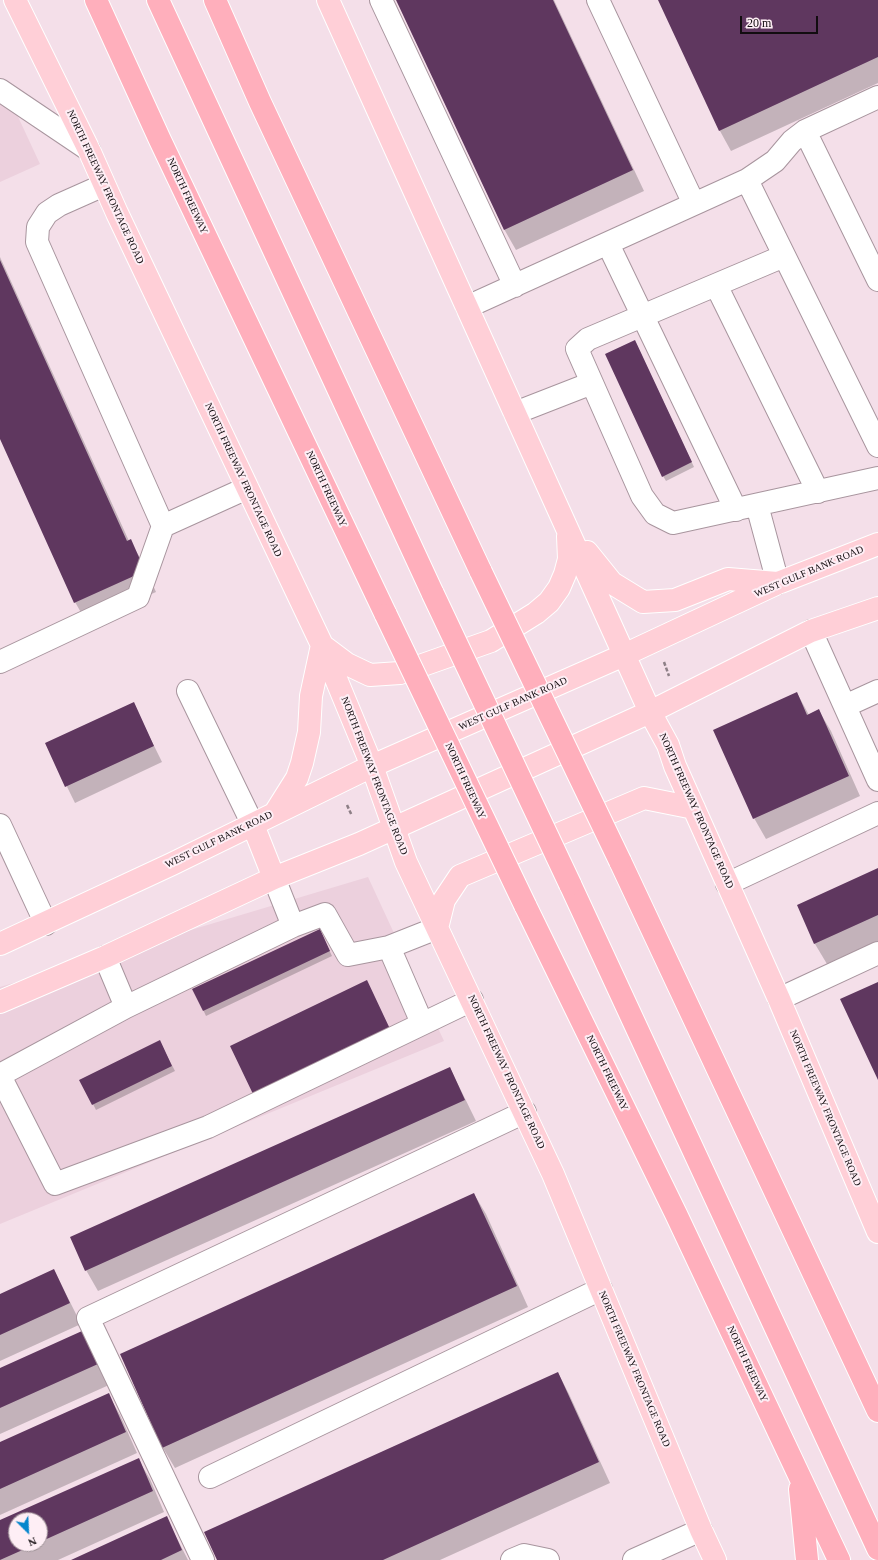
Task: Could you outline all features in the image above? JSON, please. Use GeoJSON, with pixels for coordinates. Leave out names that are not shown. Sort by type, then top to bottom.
{"type":"FeatureCollection","features":[{"type":"Feature","properties":{"kind":"highway","name":"NORTH FREEWAY"},"geometry":{"type":"LineString","coordinates":[[96,0],[160,140],[386,615],[525,905],[676,1214],[799,1472],[839,1560]]}},
{"type":"Feature","properties":{"kind":"highway"},"geometry":{"type":"LineString","coordinates":[[158,0],[878,1549]]}},
{"type":"Feature","properties":{"kind":"highway"},"geometry":{"type":"LineString","coordinates":[[215,0],[260,102],[620,861],[878,1411]]}},
{"type":"Feature","properties":{"kind":"highway"},"geometry":{"type":"LineString","coordinates":[[228,0],[260,102]]}},
{"type":"Feature","properties":{"kind":"highway"},"geometry":{"type":"LineString","coordinates":[[840,1328],[878,1396]]}},
{"type":"Feature","properties":{"kind":"highway"},"geometry":{"type":"LineString","coordinates":[[799,1472],[807,1560]]}},
{"type":"Feature","properties":{"kind":"main road","name":"NORTH FREEWAY FRONTAGE ROAD"},"geometry":{"type":"LineString","coordinates":[[16,0],[89,150],[104,185],[322,645],[372,766],[406,862],[553,1174],[701,1530],[715,1560]]}},
{"type":"Feature","properties":{"kind":"main road","name":"NORTH FREEWAY FRONTAGE ROAD"},"geometry":{"type":"LineString","coordinates":[[328,0],[650,712],[668,745],[674,766],[779,1000],[878,1232]]}},
{"type":"Feature","properties":{"kind":"main road"},"geometry":{"type":"LineString","coordinates":[[567,526],[612,583],[643,602],[675,600],[728,579],[778,583]]}},
{"type":"Feature","properties":{"kind":"main road"},"geometry":{"type":"LineString","coordinates":[[274,813],[297,778],[302,763],[309,732],[311,696],[322,645],[347,664],[370,675],[400,673],[491,641],[536,614],[549,602],[559,588],[569,559],[567,526]]}},
{"type":"Feature","properties":{"kind":"main road","name":"WEST GULF BANK ROAD"},"geometry":{"type":"LineString","coordinates":[[0,944],[46,924],[253,825],[274,813],[372,766],[624,655],[778,583],[878,544]]}},
{"type":"Feature","properties":{"kind":"main road"},"geometry":{"type":"LineString","coordinates":[[0,1002],[105,958],[274,878],[359,844],[650,712],[811,631],[878,608]]}},
{"type":"Feature","properties":{"kind":"main road"},"geometry":{"type":"LineString","coordinates":[[437,928],[444,900],[460,876],[644,798],[694,808]]}},
{"type":"Feature","properties":{"kind":"main road"},"geometry":{"type":"LineString","coordinates":[[253,825],[274,878]]}},
{"type":"Feature","properties":{"kind":"street"},"geometry":{"type":"LineString","coordinates":[[381,0],[515,286]]}},
{"type":"Feature","properties":{"kind":"street"},"geometry":{"type":"LineString","coordinates":[[598,0],[694,204]]}},
{"type":"Feature","properties":{"kind":"street"},"geometry":{"type":"LineString","coordinates":[[0,90],[89,150]]}},
{"type":"Feature","properties":{"kind":"street"},"geometry":{"type":"LineString","coordinates":[[467,307],[747,180],[775,161],[792,142],[805,131],[876,102]]}},
{"type":"Feature","properties":{"kind":"street"},"geometry":{"type":"LineString","coordinates":[[805,131],[878,280]]}},
{"type":"Feature","properties":{"kind":"street"},"geometry":{"type":"LineString","coordinates":[[747,180],[878,446]]}},
{"type":"Feature","properties":{"kind":"street"},"geometry":{"type":"LineString","coordinates":[[0,662],[138,597],[163,526],[37,242],[38,227],[47,213],[59,205],[104,185]]}},
{"type":"Feature","properties":{"kind":"street"},"geometry":{"type":"LineString","coordinates":[[608,244],[736,510]]}},
{"type":"Feature","properties":{"kind":"street"},"geometry":{"type":"LineString","coordinates":[[784,256],[588,339],[577,349],[642,496],[655,514],[673,523],[878,478]]}},
{"type":"Feature","properties":{"kind":"street"},"geometry":{"type":"LineString","coordinates":[[716,285],[818,492]]}},
{"type":"Feature","properties":{"kind":"street"},"geometry":{"type":"LineString","coordinates":[[516,413],[592,383]]}},
{"type":"Feature","properties":{"kind":"street"},"geometry":{"type":"LineString","coordinates":[[163,526],[247,488]]}},
{"type":"Feature","properties":{"kind":"street"},"geometry":{"type":"LineString","coordinates":[[757,505],[778,583]]}},
{"type":"Feature","properties":{"kind":"street"},"geometry":{"type":"LineString","coordinates":[[811,631],[878,780]]}},
{"type":"Feature","properties":{"kind":"street"},"geometry":{"type":"LineString","coordinates":[[188,691],[253,825]]}},
{"type":"Feature","properties":{"kind":"street"},"geometry":{"type":"LineString","coordinates":[[845,706],[878,691]]}},
{"type":"Feature","properties":{"kind":"street"},"geometry":{"type":"LineString","coordinates":[[727,884],[878,813]]}},
{"type":"Feature","properties":{"kind":"street"},"geometry":{"type":"LineString","coordinates":[[0,825],[5,849],[46,924]]}},
{"type":"Feature","properties":{"kind":"street"},"geometry":{"type":"LineString","coordinates":[[274,878],[293,926]]}},
{"type":"Feature","properties":{"kind":"street"},"geometry":{"type":"LineString","coordinates":[[437,928],[388,947],[348,955],[325,914],[293,926],[126,1006],[0,1076],[55,1184],[208,1127],[472,1000]]}},
{"type":"Feature","properties":{"kind":"street"},"geometry":{"type":"LineString","coordinates":[[388,947],[422,1023]]}},
{"type":"Feature","properties":{"kind":"street"},"geometry":{"type":"LineString","coordinates":[[779,1000],[878,953]]}},
{"type":"Feature","properties":{"kind":"street"},"geometry":{"type":"LineString","coordinates":[[105,958],[126,1006]]}},
{"type":"Feature","properties":{"kind":"street"},"geometry":{"type":"LineString","coordinates":[[203,1560],[88,1318],[525,1112]]}},
{"type":"Feature","properties":{"kind":"street"},"geometry":{"type":"LineString","coordinates":[[210,1477],[601,1289]]}},
{"type":"Feature","properties":{"kind":"street"},"geometry":{"type":"LineString","coordinates":[[634,1560],[701,1530]]}},
{"type":"Feature","properties":{"kind":"street"},"geometry":{"type":"LineString","coordinates":[[512,1560],[524,1555],[548,1560]]}},
{"type":"Feature","properties":{"kind":"path"},"geometry":{"type":"LineString","coordinates":[[663,660],[671,682]]}},
{"type":"Feature","properties":{"kind":"shaded area"},"geometry":{"type":"Polygon","coordinates":[[[0,78],[40,164],[0,182],[0,78]]]}},
{"type":"Feature","properties":{"kind":"shaded area"},"geometry":{"type":"Polygon","coordinates":[[[368,877],[444,1041],[0,1224],[0,987],[368,877]]]}},
{"type":"Feature","properties":{"kind":"building"},"geometry":{"type":"Polygon","coordinates":[[[396,0],[553,0],[633,170],[504,230],[396,0]]]}},
{"type":"Feature","properties":{"kind":"building"},"geometry":{"type":"Polygon","coordinates":[[[658,0],[878,0],[878,57],[719,131],[658,0]]]}},
{"type":"Feature","properties":{"kind":"building"},"geometry":{"type":"Polygon","coordinates":[[[0,260],[127,541],[131,539],[145,571],[74,603],[0,439],[0,260]]]}},
{"type":"Feature","properties":{"kind":"building"},"geometry":{"type":"Polygon","coordinates":[[[635,340],[692,462],[662,477],[605,354],[635,340]]]}},
{"type":"Feature","properties":{"kind":"building"},"geometry":{"type":"Polygon","coordinates":[[[797,692],[807,715],[819,709],[849,776],[753,819],[713,730],[797,692]]]}},
{"type":"Feature","properties":{"kind":"building"},"geometry":{"type":"Polygon","coordinates":[[[134,702],[154,746],[65,787],[45,743],[134,702]]]}},
{"type":"Feature","properties":{"kind":"building"},"geometry":{"type":"Polygon","coordinates":[[[878,868],[878,915],[814,944],[797,905],[878,868]]]}},
{"type":"Feature","properties":{"kind":"building"},"geometry":{"type":"Polygon","coordinates":[[[320,929],[330,951],[203,1011],[192,989],[320,929]]]}},
{"type":"Feature","properties":{"kind":"building"},"geometry":{"type":"Polygon","coordinates":[[[367,980],[390,1029],[253,1094],[230,1046],[367,980]]]}},
{"type":"Feature","properties":{"kind":"building"},"geometry":{"type":"Polygon","coordinates":[[[878,982],[878,1080],[840,999],[878,982]]]}},
{"type":"Feature","properties":{"kind":"building"},"geometry":{"type":"Polygon","coordinates":[[[160,1040],[172,1066],[92,1105],[79,1080],[160,1040]]]}},
{"type":"Feature","properties":{"kind":"building"},"geometry":{"type":"Polygon","coordinates":[[[450,1067],[465,1100],[85,1271],[70,1237],[450,1067]]]}},
{"type":"Feature","properties":{"kind":"building"},"geometry":{"type":"Polygon","coordinates":[[[474,1193],[517,1286],[162,1448],[120,1354],[474,1193]]]}},
{"type":"Feature","properties":{"kind":"building"},"geometry":{"type":"Polygon","coordinates":[[[54,1269],[70,1303],[0,1335],[0,1294],[54,1269]]]}},
{"type":"Feature","properties":{"kind":"building"},"geometry":{"type":"Polygon","coordinates":[[[82,1331],[98,1364],[0,1408],[0,1368],[82,1331]]]}},
{"type":"Feature","properties":{"kind":"building"},"geometry":{"type":"Polygon","coordinates":[[[558,1372],[599,1462],[383,1560],[217,1560],[204,1532],[558,1372]]]}},
{"type":"Feature","properties":{"kind":"building"},"geometry":{"type":"Polygon","coordinates":[[[109,1393],[126,1432],[0,1489],[0,1442],[109,1393]]]}},
{"type":"Feature","properties":{"kind":"building"},"geometry":{"type":"Polygon","coordinates":[[[139,1458],[153,1491],[48,1538],[48,1512],[18,1512],[139,1458]]]}},
{"type":"Feature","properties":{"kind":"building"},"geometry":{"type":"Polygon","coordinates":[[[8,1516],[8,1552],[18,1552],[0,1560],[0,1520],[8,1516]]]}},
{"type":"Feature","properties":{"kind":"building"},"geometry":{"type":"Polygon","coordinates":[[[167,1516],[182,1550],[161,1560],[71,1560],[167,1516]]]}}]}
